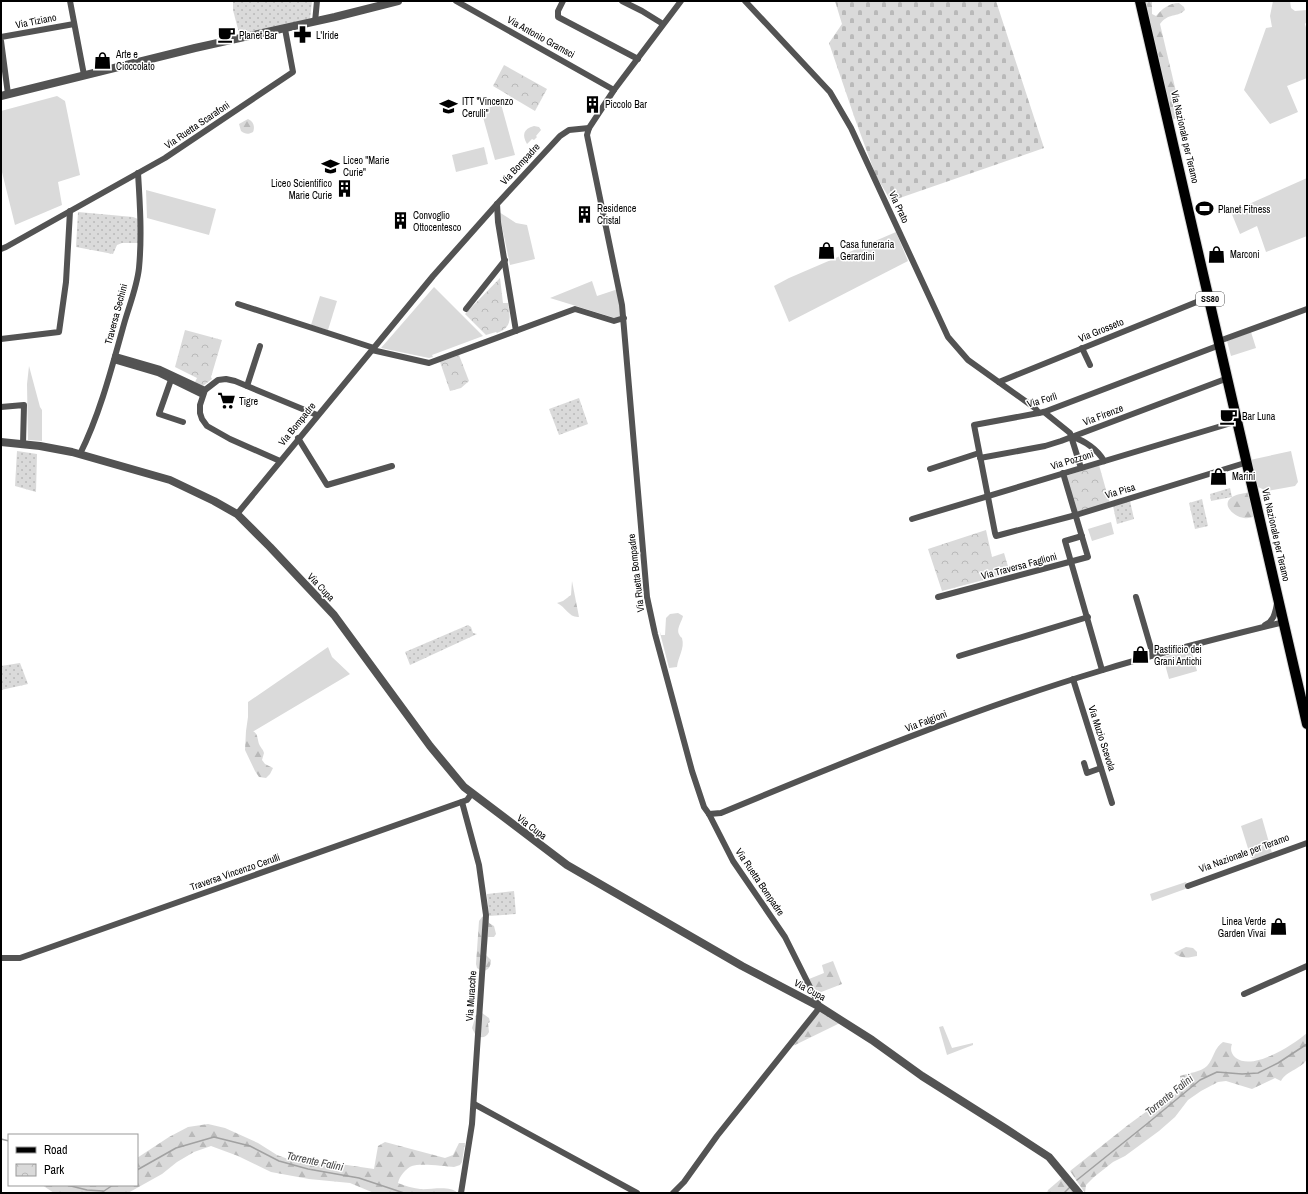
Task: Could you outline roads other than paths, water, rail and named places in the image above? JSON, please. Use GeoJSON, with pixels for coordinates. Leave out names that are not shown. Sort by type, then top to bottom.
{"type":"FeatureCollection","features":[{"type":"Feature","properties":{"kind":"main road","name":"Via Nazionale per Teramo"},"geometry":{"type":"LineString","coordinates":[[1140,1],[1306,712],[1307,724]]}},
{"type":"Feature","properties":{"kind":"street"},"geometry":{"type":"LineString","coordinates":[[70,1],[84,76]]}},
{"type":"Feature","properties":{"kind":"street"},"geometry":{"type":"LineString","coordinates":[[315,22],[317,1]]}},
{"type":"Feature","properties":{"kind":"street"},"geometry":{"type":"LineString","coordinates":[[1,41],[4,95],[195,48],[285,29],[398,1]]}},
{"type":"Feature","properties":{"kind":"street","name":"Via Antonio Gramsci"},"geometry":{"type":"LineString","coordinates":[[456,1],[614,90]]}},
{"type":"Feature","properties":{"kind":"street"},"geometry":{"type":"LineString","coordinates":[[563,1],[558,11],[558,16],[638,59]]}},
{"type":"Feature","properties":{"kind":"street"},"geometry":{"type":"LineString","coordinates":[[622,1],[663,24]]}},
{"type":"Feature","properties":{"kind":"street"},"geometry":{"type":"LineString","coordinates":[[589,128],[614,90],[681,1]]}},
{"type":"Feature","properties":{"kind":"street","name":"Via Prato"},"geometry":{"type":"LineString","coordinates":[[745,1],[830,92],[851,128],[948,336],[968,360],[1070,433],[1081,468]]}},
{"type":"Feature","properties":{"kind":"street","name":"Via Tiziano"},"geometry":{"type":"LineString","coordinates":[[1,38],[74,24]]}},
{"type":"Feature","properties":{"kind":"street","name":"Via Ruetta Scarafoni"},"geometry":{"type":"LineString","coordinates":[[1,249],[164,158],[293,72],[285,29]]}},
{"type":"Feature","properties":{"kind":"street","name":"Via Bompadre"},"geometry":{"type":"LineString","coordinates":[[237,514],[298,438],[433,276],[497,204],[560,136],[569,130],[589,128]]}},
{"type":"Feature","properties":{"kind":"street","name":"Via Ruetta Bompadre"},"geometry":{"type":"LineString","coordinates":[[589,128],[587,139],[616,272],[624,318],[647,597],[655,634],[692,771],[704,807],[733,862],[786,937],[820,1007]]}},
{"type":"Feature","properties":{"kind":"street","name":"Traversa Sechini"},"geometry":{"type":"LineString","coordinates":[[80,454],[88,437],[114,358],[139,269],[140,214],[138,173]]}},
{"type":"Feature","properties":{"kind":"street"},"geometry":{"type":"LineString","coordinates":[[497,204],[498,222],[516,331]]}},
{"type":"Feature","properties":{"kind":"street"},"geometry":{"type":"LineString","coordinates":[[1,339],[59,332],[66,282],[70,211]]}},
{"type":"Feature","properties":{"kind":"street"},"geometry":{"type":"LineString","coordinates":[[466,309],[505,260]]}},
{"type":"Feature","properties":{"kind":"street","name":"Via Grosseto"},"geometry":{"type":"LineString","coordinates":[[999,382],[1209,297]]}},
{"type":"Feature","properties":{"kind":"street"},"geometry":{"type":"LineString","coordinates":[[238,304],[373,349],[428,363],[575,309],[614,321],[624,318]]}},
{"type":"Feature","properties":{"kind":"street","name":"Via Forlì"},"geometry":{"type":"LineString","coordinates":[[998,535],[996,536],[995,533],[974,425],[1042,412],[1307,309]]}},
{"type":"Feature","properties":{"kind":"street"},"geometry":{"type":"LineString","coordinates":[[247,386],[260,346]]}},
{"type":"Feature","properties":{"kind":"street"},"geometry":{"type":"LineString","coordinates":[[1082,348],[1090,365]]}},
{"type":"Feature","properties":{"kind":"street"},"geometry":{"type":"LineString","coordinates":[[114,358],[160,369],[172,377],[204,392]]}},
{"type":"Feature","properties":{"kind":"street"},"geometry":{"type":"LineString","coordinates":[[172,377],[159,414],[184,422]]}},
{"type":"Feature","properties":{"kind":"street","name":"Via Firenze"},"geometry":{"type":"LineString","coordinates":[[930,469],[980,456],[1045,446],[1228,378]]}},
{"type":"Feature","properties":{"kind":"street"},"geometry":{"type":"LineString","coordinates":[[280,461],[230,439],[207,426],[200,413],[200,405],[204,392],[218,380],[226,379],[235,381],[318,415]]}},
{"type":"Feature","properties":{"kind":"street"},"geometry":{"type":"LineString","coordinates":[[1,407],[24,405],[23,444]]}},
{"type":"Feature","properties":{"kind":"street","name":"Via Pozzoni"},"geometry":{"type":"LineString","coordinates":[[912,519],[987,495],[1238,421]]}},
{"type":"Feature","properties":{"kind":"street","name":"Via Prato"},"geometry":{"type":"LineString","coordinates":[[1072,437],[1080,440],[1100,455],[1104,461]]}},
{"type":"Feature","properties":{"kind":"street"},"geometry":{"type":"LineString","coordinates":[[298,438],[327,486],[392,466]]}},
{"type":"Feature","properties":{"kind":"street","name":"Via Cupa"},"geometry":{"type":"LineString","coordinates":[[1,442],[23,444],[80,454],[170,480],[237,514],[334,615],[430,746],[464,787],[567,865],[742,966],[820,1007],[872,1040],[922,1076],[1049,1157],[1079,1193]]}},
{"type":"Feature","properties":{"kind":"street","name":"Via Pisa"},"geometry":{"type":"LineString","coordinates":[[998,535],[1076,515],[1248,462]]}},
{"type":"Feature","properties":{"kind":"street"},"geometry":{"type":"LineString","coordinates":[[1063,473],[1076,515],[1082,536],[1088,557],[1072,562],[1065,540],[1082,536]]}},
{"type":"Feature","properties":{"kind":"street","name":"Via Traversa Faglioni"},"geometry":{"type":"LineString","coordinates":[[938,598],[1072,562],[1102,670]]}},
{"type":"Feature","properties":{"kind":"street"},"geometry":{"type":"LineString","coordinates":[[1136,597],[1153,655]]}},
{"type":"Feature","properties":{"kind":"street","name":"Via Falgioni"},"geometry":{"type":"LineString","coordinates":[[1260,627],[1273,619],[1279,598]]}},
{"type":"Feature","properties":{"kind":"street"},"geometry":{"type":"LineString","coordinates":[[959,656],[1088,617]]}},
{"type":"Feature","properties":{"kind":"street","name":"Via Falgioni"},"geometry":{"type":"LineString","coordinates":[[709,814],[721,813],[847,761],[997,705],[1073,679],[1153,655],[1284,622]]}},
{"type":"Feature","properties":{"kind":"street","name":"Via Muzio Scevola"},"geometry":{"type":"LineString","coordinates":[[1073,679],[1112,803]]}},
{"type":"Feature","properties":{"kind":"street"},"geometry":{"type":"LineString","coordinates":[[1084,763],[1087,773],[1101,768]]}},
{"type":"Feature","properties":{"kind":"street","name":"Traversa Vincenzo Cerulli"},"geometry":{"type":"LineString","coordinates":[[1,958],[16,959],[34,953],[462,802],[467,800],[472,793]]}},
{"type":"Feature","properties":{"kind":"street","name":"Via Muracche"},"geometry":{"type":"LineString","coordinates":[[461,1193],[474,1104],[486,915],[479,865],[462,802]]}},
{"type":"Feature","properties":{"kind":"street","name":"Via Nazionale per Teramo"},"geometry":{"type":"LineString","coordinates":[[1188,886],[1307,843]]}},
{"type":"Feature","properties":{"kind":"street"},"geometry":{"type":"LineString","coordinates":[[1244,994],[1307,966]]}},
{"type":"Feature","properties":{"kind":"street"},"geometry":{"type":"LineString","coordinates":[[672,1193],[684,1182],[717,1136],[820,1007]]}},
{"type":"Feature","properties":{"kind":"street"},"geometry":{"type":"LineString","coordinates":[[474,1104],[637,1193]]}},
{"type":"Feature","properties":{"kind":"waterway","name":"Torrente Falini"},"geometry":{"type":"LineString","coordinates":[[1077,1180],[1200,1080],[1217,1072],[1242,1074],[1258,1073],[1278,1063],[1307,1044]]}},
{"type":"Feature","properties":{"kind":"waterway","name":"Torrente Falini"},"geometry":{"type":"LineString","coordinates":[[138,1169],[176,1148],[214,1137],[250,1146],[279,1161],[308,1169],[359,1178],[404,1193]]}},
{"type":"Feature","properties":{"kind":"waterway"},"geometry":{"type":"LineString","coordinates":[[1,1139],[8,1141]]}},
{"type":"Feature","properties":{"kind":"waterway"},"geometry":{"type":"LineString","coordinates":[[71,1186],[87,1190],[103,1191]]}},
{"type":"Feature","properties":{"kind":"waterway","name":"Torrente Falini"},"geometry":{"type":"LineString","coordinates":[[101,1193],[112,1186]]}},
{"type":"Feature","properties":{"kind":"waterway","name":"Torrente Falini"},"geometry":{"type":"LineString","coordinates":[[1064,1193],[1070,1187]]}},
{"type":"Feature","properties":{"kind":"place","name":"Planet Bar"},"geometry":{"type":"Point","coordinates":[226,35]}},
{"type":"Feature","properties":{"kind":"place","name":"L'Iride"},"geometry":{"type":"Point","coordinates":[303,35]}},
{"type":"Feature","properties":{"kind":"place","name":"Arte e Cioccolato"},"geometry":{"type":"Point","coordinates":[103,60]}},
{"type":"Feature","properties":{"kind":"place","name":"Piccolo Bar"},"geometry":{"type":"Point","coordinates":[592,104]}},
{"type":"Feature","properties":{"kind":"place","name":"ITT \"Vincenzo Cerulli\""},"geometry":{"type":"Point","coordinates":[449,107]}},
{"type":"Feature","properties":{"kind":"place","name":"Liceo \"Marie Curie\""},"geometry":{"type":"Point","coordinates":[330,166]}},
{"type":"Feature","properties":{"kind":"place","name":"Liceo Scientifico Marie Curie"},"geometry":{"type":"Point","coordinates":[345,189]}},
{"type":"Feature","properties":{"kind":"place","name":"Planet Fitness"},"geometry":{"type":"Point","coordinates":[1205,209]}},
{"type":"Feature","properties":{"kind":"place","name":"Residence Cristal"},"geometry":{"type":"Point","coordinates":[584,214]}},
{"type":"Feature","properties":{"kind":"place","name":"Convoglio Ottocentesco"},"geometry":{"type":"Point","coordinates":[400,221]}},
{"type":"Feature","properties":{"kind":"place","name":"Casa funeraria Gerardini"},"geometry":{"type":"Point","coordinates":[827,250]}},
{"type":"Feature","properties":{"kind":"place","name":"Marconi"},"geometry":{"type":"Point","coordinates":[1217,254]}},
{"type":"Feature","properties":{"kind":"place","name":"Tigre"},"geometry":{"type":"Point","coordinates":[226,401]}},
{"type":"Feature","properties":{"kind":"place","name":"Bar Luna"},"geometry":{"type":"Point","coordinates":[1229,416]}},
{"type":"Feature","properties":{"kind":"place","name":"Marini"},"geometry":{"type":"Point","coordinates":[1219,476]}},
{"type":"Feature","properties":{"kind":"place","name":"Pastificio dei Grani Antichi"},"geometry":{"type":"Point","coordinates":[1141,655]}},
{"type":"Feature","properties":{"kind":"place","name":"Linea Verde Garden Vivai"},"geometry":{"type":"Point","coordinates":[1279,927]}}]}
